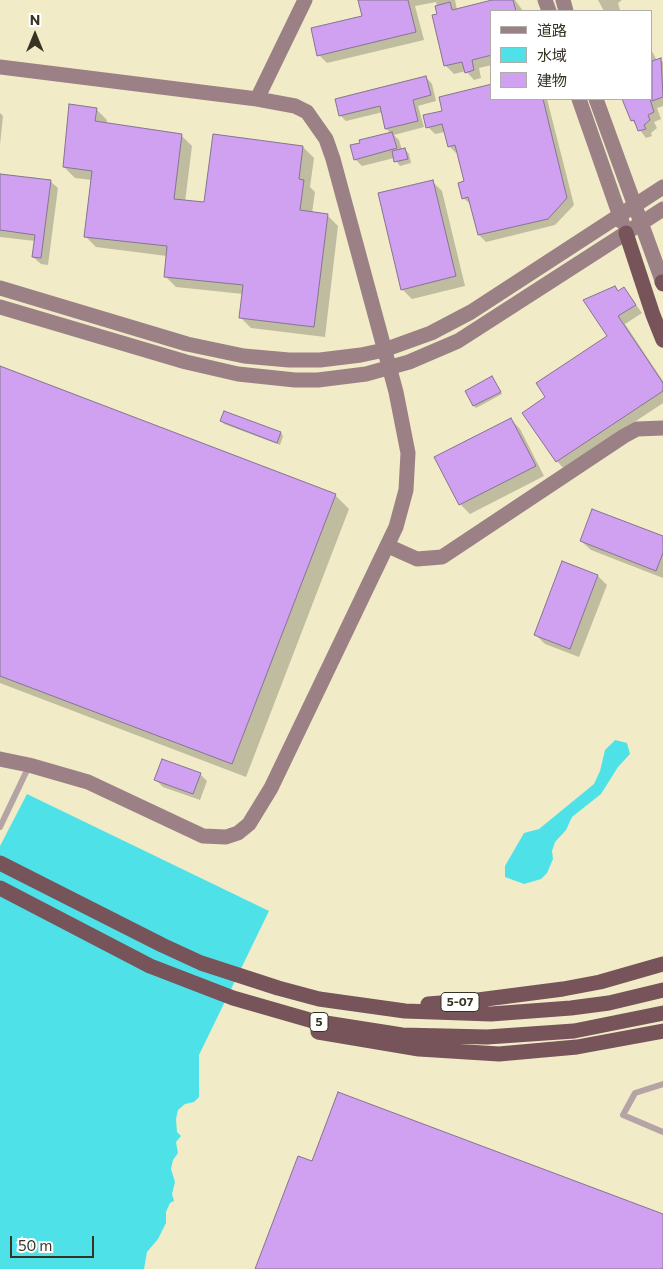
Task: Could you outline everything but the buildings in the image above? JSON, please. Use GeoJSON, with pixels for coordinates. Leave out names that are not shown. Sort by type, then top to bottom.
{"type":"FeatureCollection","features":[{"type":"Feature","properties":{"kind":"highway"},"geometry":{"type":"LineString","coordinates":[[626,233],[663,340]]}},
{"type":"Feature","properties":{"kind":"highway","name":"5"},"geometry":{"type":"LineString","coordinates":[[0,863],[201,963],[319,999],[405,1011],[491,1014],[609,1003],[663,990]]}},
{"type":"Feature","properties":{"kind":"highway","name":"5"},"geometry":{"type":"LineString","coordinates":[[0,888],[150,966],[270,1010],[313,1021],[402,1035],[446,1037],[532,1035],[612,1025],[663,1013]]}},
{"type":"Feature","properties":{"kind":"highway","name":"5-07"},"geometry":{"type":"LineString","coordinates":[[319,999],[402,1004],[478,1000],[563,989],[600,982],[663,964]]}},
{"type":"Feature","properties":{"kind":"highway"},"geometry":{"type":"LineString","coordinates":[[150,966],[189,990],[264,1018],[307,1030],[420,1049],[459,1053],[540,1052],[609,1042],[663,1031]]}},
{"type":"Feature","properties":{"kind":"street"},"geometry":{"type":"LineString","coordinates":[[257,100],[305,0]]}},
{"type":"Feature","properties":{"kind":"street"},"geometry":{"type":"LineString","coordinates":[[0,67],[257,100],[295,106],[306,112],[326,139],[390,368],[408,453],[403,506],[388,546],[271,788],[249,824],[238,833],[226,837],[203,836],[88,782],[29,765],[0,759]]}},
{"type":"Feature","properties":{"kind":"street"},"geometry":{"type":"LineString","coordinates":[[579,100],[626,233]]}},
{"type":"Feature","properties":{"kind":"street"},"geometry":{"type":"LineString","coordinates":[[596,100],[663,283]]}},
{"type":"Feature","properties":{"kind":"street"},"geometry":{"type":"LineString","coordinates":[[0,288],[187,344],[244,356],[289,360],[320,360],[384,350],[431,333],[471,312],[663,187]]}},
{"type":"Feature","properties":{"kind":"street"},"geometry":{"type":"LineString","coordinates":[[0,307],[186,362],[238,374],[277,380],[318,380],[390,368],[431,354],[458,341],[663,209]]}},
{"type":"Feature","properties":{"kind":"street"},"geometry":{"type":"LineString","coordinates":[[388,546],[417,559],[442,556],[624,436],[637,429],[663,428]]}},
{"type":"Feature","properties":{"kind":"lane"},"geometry":{"type":"LineString","coordinates":[[0,827],[29,765]]}},
{"type":"Feature","properties":{"kind":"lane"},"geometry":{"type":"LineString","coordinates":[[663,1084],[635,1092],[623,1115],[663,1132]]}},
{"type":"Feature","properties":{"kind":"water"},"geometry":{"type":"Polygon","coordinates":[[[615,740],[627,743],[630,754],[618,767],[601,794],[572,817],[566,830],[555,842],[552,851],[553,859],[547,873],[541,879],[524,884],[505,877],[505,866],[524,833],[539,829],[594,784],[600,771],[605,750],[615,740]]]}},
{"type":"Feature","properties":{"kind":"water"},"geometry":{"type":"Polygon","coordinates":[[[27,794],[269,911],[199,1055],[199,1097],[194,1102],[185,1104],[178,1110],[176,1119],[177,1132],[181,1136],[176,1142],[178,1153],[173,1160],[171,1169],[175,1182],[172,1194],[174,1201],[170,1203],[166,1212],[166,1223],[158,1239],[147,1252],[144,1269],[0,1269],[0,846],[27,794]]]}}]}
